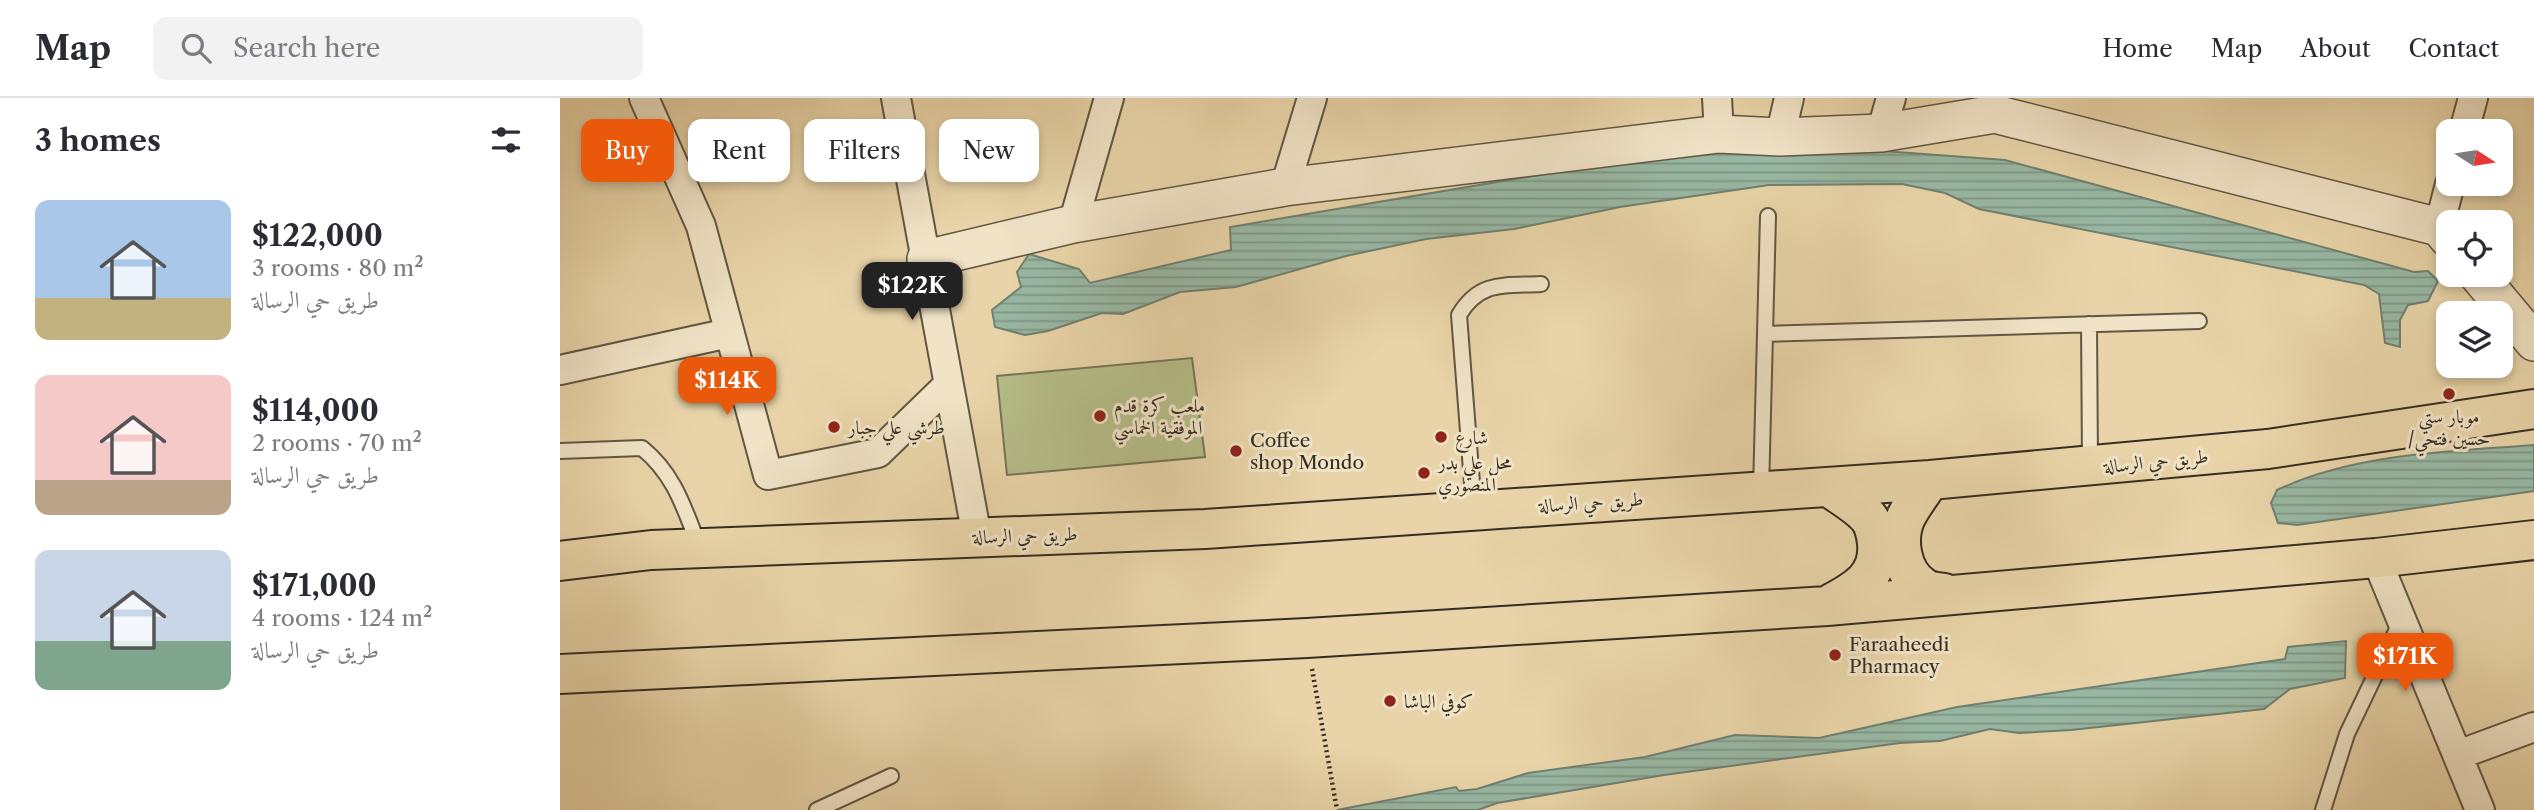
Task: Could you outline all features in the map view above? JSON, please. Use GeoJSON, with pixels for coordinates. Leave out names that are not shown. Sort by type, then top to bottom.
{"type":"FeatureCollection","features":[{"type":"Feature","properties":{"kind":"main road","name":"طريق حي الرسالة"},"geometry":{"type":"LineString","coordinates":[[560,561],[651,550],[1205,529],[1930,480],[2268,450],[2534,409]]}},
{"type":"Feature","properties":{"kind":"main road"},"geometry":{"type":"LineString","coordinates":[[1930,480],[1906,517],[1901,536],[1902,556],[1910,573],[1923,587],[1944,593]]}},
{"type":"Feature","properties":{"kind":"main road"},"geometry":{"type":"LineString","coordinates":[[1827,606],[1858,589],[1872,575],[1878,556],[1876,533],[1868,517],[1829,487]]}},
{"type":"Feature","properties":{"kind":"main road"},"geometry":{"type":"LineString","coordinates":[[560,674],[1307,638],[1827,606],[1944,593],[2376,558],[2534,540]]}},
{"type":"Feature","properties":{"kind":"street"},"geometry":{"type":"LineString","coordinates":[[643,98],[701,226],[768,475],[878,453],[948,385]]}},
{"type":"Feature","properties":{"kind":"street"},"geometry":{"type":"LineString","coordinates":[[896,98],[976,537]]}},
{"type":"Feature","properties":{"kind":"street"},"geometry":{"type":"LineString","coordinates":[[1073,225],[1109,98]]}},
{"type":"Feature","properties":{"kind":"street"},"geometry":{"type":"LineString","coordinates":[[1286,187],[1312,98]]}},
{"type":"Feature","properties":{"kind":"street"},"geometry":{"type":"LineString","coordinates":[[1717,98],[1719,134]]}},
{"type":"Feature","properties":{"kind":"street"},"geometry":{"type":"LineString","coordinates":[[1780,137],[1789,98]]}},
{"type":"Feature","properties":{"kind":"street"},"geometry":{"type":"LineString","coordinates":[[1881,134],[1891,98]]}},
{"type":"Feature","properties":{"kind":"street"},"geometry":{"type":"LineString","coordinates":[[2467,119],[2473,98]]}},
{"type":"Feature","properties":{"kind":"street"},"geometry":{"type":"LineString","coordinates":[[926,259],[1073,225],[1286,187],[1719,134],[1780,137],[1881,134],[1997,106],[2436,231]]}},
{"type":"Feature","properties":{"kind":"street"},"geometry":{"type":"LineString","coordinates":[[2488,287],[2534,342]]}},
{"type":"Feature","properties":{"kind":"street"},"geometry":{"type":"LineString","coordinates":[[560,370],[729,333]]}},
{"type":"Feature","properties":{"kind":"street"},"geometry":{"type":"LineString","coordinates":[[2376,558],[2480,810]]}},
{"type":"Feature","properties":{"kind":"street"},"geometry":{"type":"LineString","coordinates":[[2458,755],[2534,727]]}},
{"type":"Feature","properties":{"kind":"lane"},"geometry":{"type":"LineString","coordinates":[[1761,492],[1768,216]]}},
{"type":"Feature","properties":{"kind":"lane"},"geometry":{"type":"LineString","coordinates":[[1475,510],[1459,315],[1467,301],[1484,288],[1541,284]]}},
{"type":"Feature","properties":{"kind":"lane"},"geometry":{"type":"LineString","coordinates":[[1765,334],[2199,321]]}},
{"type":"Feature","properties":{"kind":"lane"},"geometry":{"type":"LineString","coordinates":[[2089,324],[2090,467]]}},
{"type":"Feature","properties":{"kind":"lane"},"geometry":{"type":"LineString","coordinates":[[560,451],[642,448],[663,465],[700,548]]}},
{"type":"Feature","properties":{"kind":"lane"},"geometry":{"type":"LineString","coordinates":[[2323,810],[2347,734],[2401,620]]}},
{"type":"Feature","properties":{"kind":"lane"},"geometry":{"type":"LineString","coordinates":[[817,810],[891,776]]}},
{"type":"Feature","properties":{"kind":"path"},"geometry":{"type":"LineString","coordinates":[[1307,638],[1337,810]]}},
{"type":"Feature","properties":{"kind":"green space","name":"ملعب كرة قدم الموفقية الخماسي"},"geometry":{"type":"Polygon","coordinates":[[[1192,358],[1205,457],[1007,475],[997,376],[1192,358]]]}},
{"type":"Feature","properties":{"kind":"shaded area"},"geometry":{"type":"Polygon","coordinates":[[[1856,149],[2005,160],[2414,272],[2428,271],[2436,279],[2436,285],[2428,301],[2408,305],[2400,320],[2400,347],[2385,343],[2379,294],[2364,285],[1979,209],[1945,193],[1902,184],[1769,185],[1620,207],[1514,229],[1426,239],[1346,256],[1236,287],[1180,292],[1123,314],[1102,313],[1048,331],[1025,335],[995,327],[992,310],[1021,287],[1017,272],[1029,254],[1079,269],[1090,283],[1231,250],[1230,227],[1675,152],[1856,149]]]}},
{"type":"Feature","properties":{"kind":"shaded area"},"geometry":{"type":"Polygon","coordinates":[[[2534,445],[2534,491],[2297,525],[2278,523],[2271,503],[2277,490],[2338,468],[2403,456],[2534,445]]]}},
{"type":"Feature","properties":{"kind":"shaded area"},"geometry":{"type":"Polygon","coordinates":[[[2346,641],[2345,678],[2290,689],[2264,709],[2071,730],[2019,733],[1990,729],[1940,741],[1900,743],[1664,775],[1497,803],[1478,810],[1337,810],[1456,787],[1459,791],[1477,789],[1528,773],[1645,757],[1735,735],[1819,738],[1957,707],[2285,659],[2288,647],[2346,641]]]}},
{"type":"Feature","properties":{"kind":"place","name":"موبار ستي /حسين فتحي"},"geometry":{"type":"Point","coordinates":[2449,394]}},
{"type":"Feature","properties":{"kind":"place","name":"ملعب كرة قدم الموفقية الخماسي"},"geometry":{"type":"Point","coordinates":[1100,416]}},
{"type":"Feature","properties":{"kind":"place","name":"طرشي علي جبار"},"geometry":{"type":"Point","coordinates":[834,427]}},
{"type":"Feature","properties":{"kind":"place","name":"شارع"},"geometry":{"type":"Point","coordinates":[1441,437]}},
{"type":"Feature","properties":{"kind":"place","name":"Coffee shop Mondo"},"geometry":{"type":"Point","coordinates":[1236,451]}},
{"type":"Feature","properties":{"kind":"place","name":"محل علي بدر المنصوري"},"geometry":{"type":"Point","coordinates":[1424,473]}},
{"type":"Feature","properties":{"kind":"place","name":"Faraaheedi Pharmacy"},"geometry":{"type":"Point","coordinates":[1835,655]}},
{"type":"Feature","properties":{"kind":"place","name":"كوفي الباشا"},"geometry":{"type":"Point","coordinates":[1390,701]}}]}
